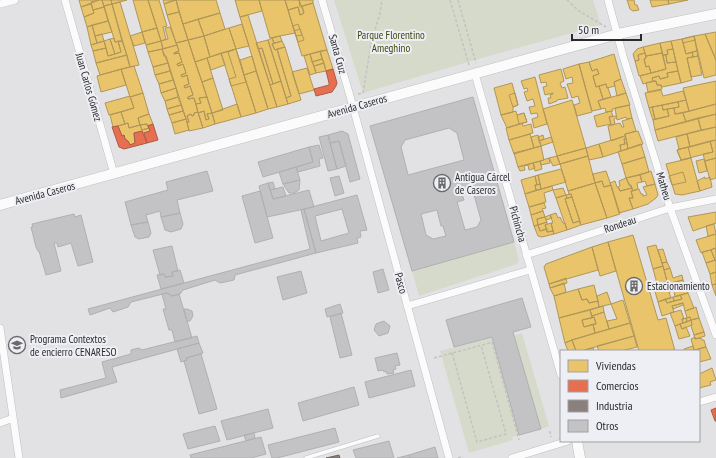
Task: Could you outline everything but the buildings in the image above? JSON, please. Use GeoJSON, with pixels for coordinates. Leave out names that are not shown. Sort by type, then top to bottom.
{"type":"FeatureCollection","features":[{"type":"Feature","properties":{"kind":"main road","name":"Avenida Caseros"},"geometry":{"type":"LineString","coordinates":[[0,205],[618,34],[716,14]]}},
{"type":"Feature","properties":{"kind":"main road"},"geometry":{"type":"LineString","coordinates":[[577,442],[580,458]]}},
{"type":"Feature","properties":{"kind":"street"},"geometry":{"type":"LineString","coordinates":[[0,4],[16,0]]}},
{"type":"Feature","properties":{"kind":"street","name":"Juan Carlos Gómez"},"geometry":{"type":"LineString","coordinates":[[65,0],[114,174]]}},
{"type":"Feature","properties":{"kind":"street","name":"Santa Cruz"},"geometry":{"type":"LineString","coordinates":[[322,0],[353,108]]}},
{"type":"Feature","properties":{"kind":"street","name":"Matheu"},"geometry":{"type":"LineString","coordinates":[[608,0],[670,208],[716,335]]}},
{"type":"Feature","properties":{"kind":"street","name":"Pichincha"},"geometry":{"type":"LineString","coordinates":[[475,74],[560,372]]}},
{"type":"Feature","properties":{"kind":"street","name":"Pasco"},"geometry":{"type":"LineString","coordinates":[[353,108],[449,458]]}},
{"type":"Feature","properties":{"kind":"street","name":"Rondeau"},"geometry":{"type":"LineString","coordinates":[[526,255],[670,208],[716,199]]}},
{"type":"Feature","properties":{"kind":"street"},"geometry":{"type":"LineString","coordinates":[[407,306],[530,270]]}},
{"type":"Feature","properties":{"kind":"street"},"geometry":{"type":"LineString","coordinates":[[0,328],[19,458]]}},
{"type":"Feature","properties":{"kind":"street"},"geometry":{"type":"LineString","coordinates":[[700,402],[716,397]]}},
{"type":"Feature","properties":{"kind":"street"},"geometry":{"type":"LineString","coordinates":[[0,423],[13,418]]}},
{"type":"Feature","properties":{"kind":"street"},"geometry":{"type":"LineString","coordinates":[[512,458],[565,442]]}},
{"type":"Feature","properties":{"kind":"lane"},"geometry":{"type":"LineString","coordinates":[[306,458],[378,436]]}},
{"type":"Feature","properties":{"kind":"path"},"geometry":{"type":"LineString","coordinates":[[350,96],[363,93],[371,44],[380,13],[382,0]]}},
{"type":"Feature","properties":{"kind":"path"},"geometry":{"type":"LineString","coordinates":[[450,0],[475,74]]}},
{"type":"Feature","properties":{"kind":"path"},"geometry":{"type":"LineString","coordinates":[[458,0],[475,74]]}},
{"type":"Feature","properties":{"kind":"path"},"geometry":{"type":"LineString","coordinates":[[567,0],[579,10],[618,34]]}},
{"type":"Feature","properties":{"kind":"path"},"geometry":{"type":"LineString","coordinates":[[434,358],[492,342],[520,440]]}},
{"type":"Feature","properties":{"kind":"path"},"geometry":{"type":"LineString","coordinates":[[452,353],[477,442],[506,434],[481,345]]}},
{"type":"Feature","properties":{"kind":"path"},"geometry":{"type":"LineString","coordinates":[[458,458],[463,456]]}},
{"type":"Feature","properties":{"kind":"green space","name":"Parque Florentino Ameghino"},"geometry":{"type":"Polygon","coordinates":[[[334,0],[593,0],[601,25],[363,93],[334,0]]]}},
{"type":"Feature","properties":{"kind":"green space"},"geometry":{"type":"Polygon","coordinates":[[[514,242],[519,260],[517,264],[419,296],[412,271],[514,242]]]}},
{"type":"Feature","properties":{"kind":"green space"},"geometry":{"type":"Polygon","coordinates":[[[522,333],[549,426],[541,429],[514,336],[522,333]]]}},
{"type":"Feature","properties":{"kind":"green space"},"geometry":{"type":"Polygon","coordinates":[[[492,337],[519,435],[512,437],[513,440],[469,453],[440,351],[492,337]]]}},
{"type":"Feature","properties":{"kind":"place","name":"Antigua Cárcel de Caseros"},"geometry":{"type":"Point","coordinates":[442,183]}},
{"type":"Feature","properties":{"kind":"place","name":"Estacionamiento"},"geometry":{"type":"Point","coordinates":[634,286]}},
{"type":"Feature","properties":{"kind":"place","name":"Programa Contextos de encierro CENARESO"},"geometry":{"type":"Point","coordinates":[17,345]}}]}
